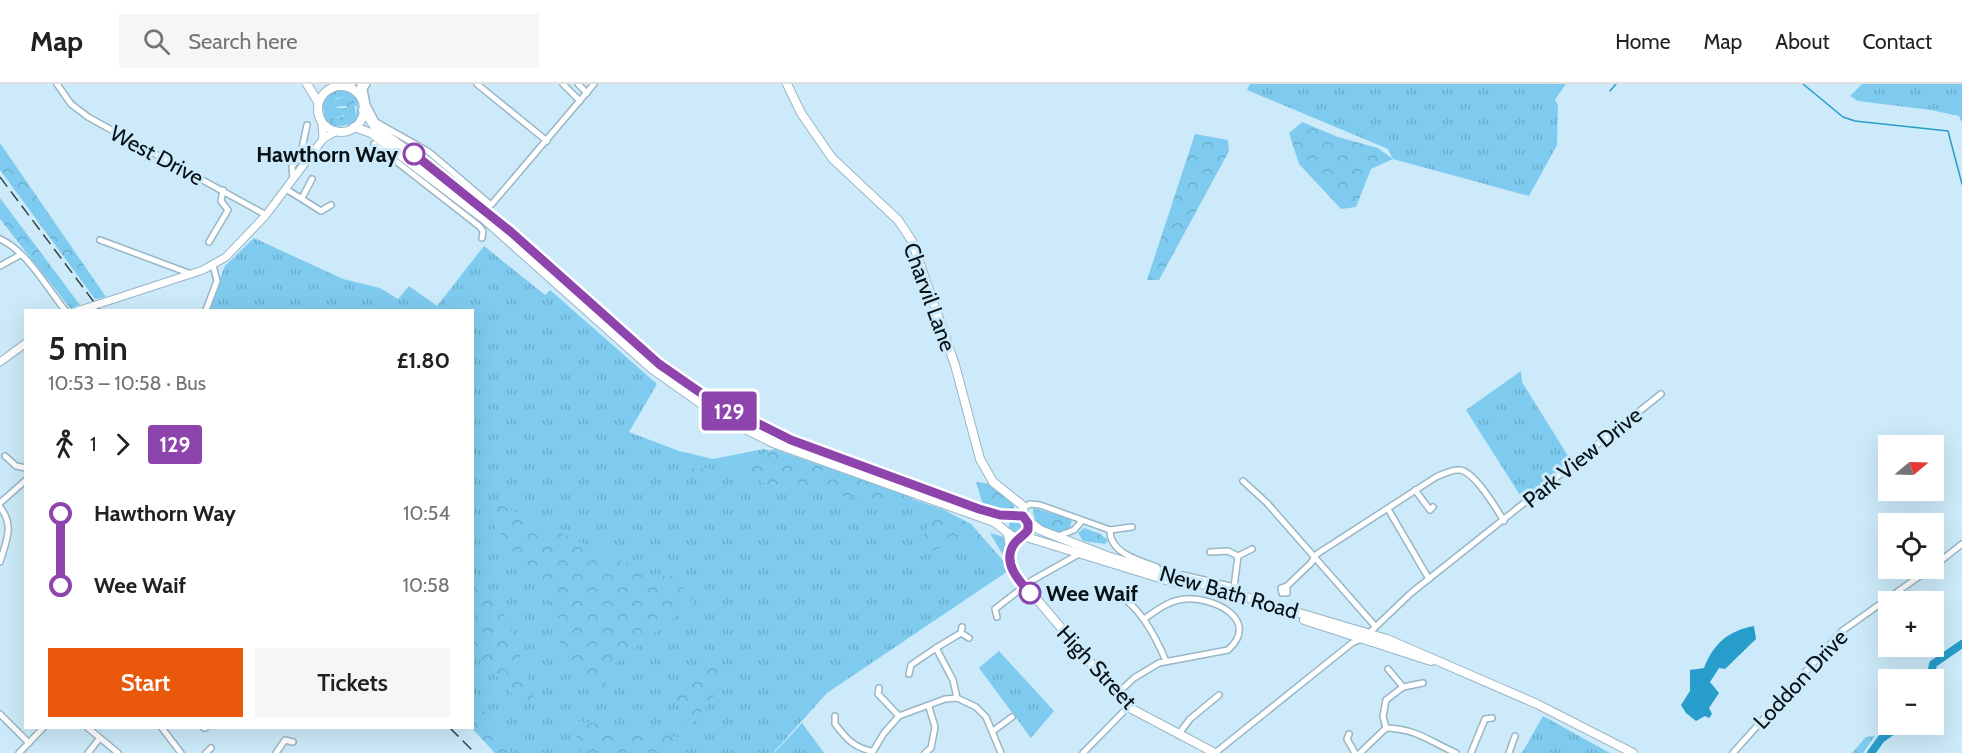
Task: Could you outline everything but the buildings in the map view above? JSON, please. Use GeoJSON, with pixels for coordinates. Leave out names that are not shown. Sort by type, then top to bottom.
{"type":"FeatureCollection","features":[{"type":"Feature","properties":{"kind":"main road"},"geometry":{"type":"LineString","coordinates":[[309,84],[328,90],[349,85],[360,96],[363,110],[361,121],[354,127],[330,130],[322,123],[318,102],[309,84]]}},
{"type":"Feature","properties":{"kind":"main road","name":"Charvil Lane"},"geometry":{"type":"LineString","coordinates":[[787,84],[801,113],[832,158],[897,220],[912,241],[955,365],[980,459],[993,482],[1017,500],[1026,518]]}},
{"type":"Feature","properties":{"kind":"main road"},"geometry":{"type":"LineString","coordinates":[[318,102],[328,90]]}},
{"type":"Feature","properties":{"kind":"main road"},"geometry":{"type":"LineString","coordinates":[[363,110],[374,126],[423,172],[518,239],[659,364],[716,404],[791,440],[992,513],[1026,518],[1029,528],[1010,552]]}},
{"type":"Feature","properties":{"kind":"main road"},"geometry":{"type":"LineString","coordinates":[[354,127],[368,131],[505,236],[661,376],[717,416],[773,444],[994,522],[1007,532],[1022,537]]}},
{"type":"Feature","properties":{"kind":"main road"},"geometry":{"type":"LineString","coordinates":[[1007,532],[1006,522],[1013,515],[1017,500]]}},
{"type":"Feature","properties":{"kind":"main road","name":"New Bath Road"},"geometry":{"type":"LineString","coordinates":[[1026,518],[1040,530],[1056,537],[1175,577],[1372,629],[1435,661],[1537,704],[1633,753]]}},
{"type":"Feature","properties":{"kind":"main road","name":"High Street"},"geometry":{"type":"LineString","coordinates":[[1007,532],[1011,566],[1024,586],[1128,707],[1215,753]]}},
{"type":"Feature","properties":{"kind":"main road","name":"New Bath Road"},"geometry":{"type":"LineString","coordinates":[[1022,537],[1076,555],[1342,631],[1351,639],[1362,639],[1417,658],[1435,661]]}},
{"type":"Feature","properties":{"kind":"street","name":"West Drive"},"geometry":{"type":"LineString","coordinates":[[57,84],[71,104],[88,117],[266,215]]}},
{"type":"Feature","properties":{"kind":"street"},"geometry":{"type":"LineString","coordinates":[[360,96],[361,84]]}},
{"type":"Feature","properties":{"kind":"street"},"geometry":{"type":"LineString","coordinates":[[367,84],[364,89],[367,105],[376,122],[429,152],[491,205],[594,84]]}},
{"type":"Feature","properties":{"kind":"street"},"geometry":{"type":"LineString","coordinates":[[477,84],[547,141]]}},
{"type":"Feature","properties":{"kind":"street"},"geometry":{"type":"LineString","coordinates":[[563,84],[580,101]]}},
{"type":"Feature","properties":{"kind":"street"},"geometry":{"type":"LineString","coordinates":[[578,84],[587,93]]}},
{"type":"Feature","properties":{"kind":"street"},"geometry":{"type":"LineString","coordinates":[[322,123],[323,139]]}},
{"type":"Feature","properties":{"kind":"street"},"geometry":{"type":"LineString","coordinates":[[293,179],[292,167],[304,145],[307,125]]}},
{"type":"Feature","properties":{"kind":"street"},"geometry":{"type":"LineString","coordinates":[[83,309],[191,274],[226,257],[266,215],[323,139],[336,131]]}},
{"type":"Feature","properties":{"kind":"street"},"geometry":{"type":"LineString","coordinates":[[374,144],[423,172],[479,226],[483,231],[482,238]]}},
{"type":"Feature","properties":{"kind":"street"},"geometry":{"type":"LineString","coordinates":[[302,198],[313,186],[312,179]]}},
{"type":"Feature","properties":{"kind":"street"},"geometry":{"type":"LineString","coordinates":[[286,189],[295,197],[302,198],[321,211]]}},
{"type":"Feature","properties":{"kind":"street"},"geometry":{"type":"LineString","coordinates":[[209,242],[228,210],[221,201],[223,190]]}},
{"type":"Feature","properties":{"kind":"street"},"geometry":{"type":"LineString","coordinates":[[319,218],[321,211],[331,205]]}},
{"type":"Feature","properties":{"kind":"street"},"geometry":{"type":"LineString","coordinates":[[0,239],[9,243],[64,309]]}},
{"type":"Feature","properties":{"kind":"street"},"geometry":{"type":"LineString","coordinates":[[100,240],[191,274]]}},
{"type":"Feature","properties":{"kind":"street"},"geometry":{"type":"LineString","coordinates":[[0,267],[20,255]]}},
{"type":"Feature","properties":{"kind":"street"},"geometry":{"type":"LineString","coordinates":[[206,309],[217,282],[213,265]]}},
{"type":"Feature","properties":{"kind":"street"},"geometry":{"type":"LineString","coordinates":[[0,362],[24,344]]}},
{"type":"Feature","properties":{"kind":"street","name":"Park View Drive"},"geometry":{"type":"LineString","coordinates":[[1362,639],[1429,579],[1661,394]]}},
{"type":"Feature","properties":{"kind":"street"},"geometry":{"type":"LineString","coordinates":[[5,456],[16,466],[24,468]]}},
{"type":"Feature","properties":{"kind":"street"},"geometry":{"type":"LineString","coordinates":[[1287,586],[1314,558],[1436,477],[1461,470],[1490,499],[1504,521]]}},
{"type":"Feature","properties":{"kind":"street"},"geometry":{"type":"LineString","coordinates":[[1243,481],[1268,503],[1372,629],[1357,634],[1342,631]]}},
{"type":"Feature","properties":{"kind":"street"},"geometry":{"type":"LineString","coordinates":[[0,561],[10,531],[8,517],[0,505],[24,482]]}},
{"type":"Feature","properties":{"kind":"street"},"geometry":{"type":"LineString","coordinates":[[1415,490],[1430,510]]}},
{"type":"Feature","properties":{"kind":"street"},"geometry":{"type":"LineString","coordinates":[[1023,508],[1030,504],[1040,505],[1110,531],[1132,527]]}},
{"type":"Feature","properties":{"kind":"street"},"geometry":{"type":"LineString","coordinates":[[1388,509],[1429,579]]}},
{"type":"Feature","properties":{"kind":"street"},"geometry":{"type":"LineString","coordinates":[[1056,537],[1074,530],[1081,522]]}},
{"type":"Feature","properties":{"kind":"street"},"geometry":{"type":"LineString","coordinates":[[1110,531],[1112,542],[1126,555],[1165,570],[1234,587],[1238,556]]}},
{"type":"Feature","properties":{"kind":"street","name":"Loddon Drive"},"geometry":{"type":"LineString","coordinates":[[1944,558],[1962,544]]}},
{"type":"Feature","properties":{"kind":"street"},"geometry":{"type":"LineString","coordinates":[[1238,556],[1252,549]]}},
{"type":"Feature","properties":{"kind":"street"},"geometry":{"type":"LineString","coordinates":[[1210,552],[1228,551],[1238,556]]}},
{"type":"Feature","properties":{"kind":"street"},"geometry":{"type":"LineString","coordinates":[[996,609],[1024,586],[1076,555]]}},
{"type":"Feature","properties":{"kind":"street","name":"Loddon Drive"},"geometry":{"type":"LineString","coordinates":[[1733,753],[1842,631],[1915,579]]}},
{"type":"Feature","properties":{"kind":"street"},"geometry":{"type":"LineString","coordinates":[[1111,589],[1121,595],[1144,619],[1166,661]]}},
{"type":"Feature","properties":{"kind":"street"},"geometry":{"type":"LineString","coordinates":[[1118,694],[1144,671],[1166,661],[1228,650],[1236,644],[1240,633],[1239,623],[1225,608],[1187,598],[1168,602],[1144,619]]}},
{"type":"Feature","properties":{"kind":"street"},"geometry":{"type":"LineString","coordinates":[[992,603],[997,617]]}},
{"type":"Feature","properties":{"kind":"street"},"geometry":{"type":"LineString","coordinates":[[903,664],[911,665],[962,630],[969,638]]}},
{"type":"Feature","properties":{"kind":"street"},"geometry":{"type":"LineString","coordinates":[[1215,753],[1351,639]]}},
{"type":"Feature","properties":{"kind":"street"},"geometry":{"type":"LineString","coordinates":[[936,648],[953,680],[957,698]]}},
{"type":"Feature","properties":{"kind":"street"},"geometry":{"type":"LineString","coordinates":[[909,674],[911,665]]}},
{"type":"Feature","properties":{"kind":"street"},"geometry":{"type":"LineString","coordinates":[[1388,669],[1403,687]]}},
{"type":"Feature","properties":{"kind":"street"},"geometry":{"type":"LineString","coordinates":[[1386,728],[1383,716],[1386,700],[1403,687],[1423,683]]}},
{"type":"Feature","properties":{"kind":"street"},"geometry":{"type":"LineString","coordinates":[[871,695],[879,691],[899,716]]}},
{"type":"Feature","properties":{"kind":"street"},"geometry":{"type":"LineString","coordinates":[[1178,735],[1210,698],[1219,695]]}},
{"type":"Feature","properties":{"kind":"street"},"geometry":{"type":"LineString","coordinates":[[826,720],[834,724],[856,748],[872,752],[899,716],[929,707],[945,699],[957,698],[976,707],[993,731],[1000,751],[992,753]]}},
{"type":"Feature","properties":{"kind":"street"},"geometry":{"type":"LineString","coordinates":[[925,753],[931,748],[935,727],[929,707]]}},
{"type":"Feature","properties":{"kind":"street"},"geometry":{"type":"LineString","coordinates":[[1083,753],[1128,707]]}},
{"type":"Feature","properties":{"kind":"street"},"geometry":{"type":"LineString","coordinates":[[1471,753],[1485,719],[1482,711]]}},
{"type":"Feature","properties":{"kind":"street"},"geometry":{"type":"LineString","coordinates":[[0,714],[29,743]]}},
{"type":"Feature","properties":{"kind":"street"},"geometry":{"type":"LineString","coordinates":[[1183,714],[1190,719]]}},
{"type":"Feature","properties":{"kind":"street"},"geometry":{"type":"LineString","coordinates":[[834,724],[835,716]]}},
{"type":"Feature","properties":{"kind":"street"},"geometry":{"type":"LineString","coordinates":[[1485,719],[1492,718]]}},
{"type":"Feature","properties":{"kind":"street"},"geometry":{"type":"LineString","coordinates":[[993,731],[1012,720]]}},
{"type":"Feature","properties":{"kind":"street"},"geometry":{"type":"LineString","coordinates":[[1338,741],[1348,736],[1358,753],[1386,728],[1406,729],[1422,731],[1456,753]]}},
{"type":"Feature","properties":{"kind":"street"},"geometry":{"type":"LineString","coordinates":[[20,753],[42,729]]}},
{"type":"Feature","properties":{"kind":"street"},"geometry":{"type":"LineString","coordinates":[[89,729],[118,753]]}},
{"type":"Feature","properties":{"kind":"street"},"geometry":{"type":"LineString","coordinates":[[163,729],[181,753]]}},
{"type":"Feature","properties":{"kind":"street"},"geometry":{"type":"LineString","coordinates":[[279,736],[293,742]]}},
{"type":"Feature","properties":{"kind":"street"},"geometry":{"type":"LineString","coordinates":[[1509,753],[1515,736]]}},
{"type":"Feature","properties":{"kind":"street"},"geometry":{"type":"LineString","coordinates":[[88,753],[99,739]]}},
{"type":"Feature","properties":{"kind":"street"},"geometry":{"type":"LineString","coordinates":[[276,753],[285,740]]}},
{"type":"Feature","properties":{"kind":"green space"},"geometry":{"type":"Polygon","coordinates":[[[1250,84],[1548,84],[1558,106],[1557,145],[1529,196],[1393,159],[1388,149],[1247,90],[1250,84]]]}},
{"type":"Feature","properties":{"kind":"green space"},"geometry":{"type":"Polygon","coordinates":[[[1548,84],[1566,84],[1554,101],[1548,84]]]}},
{"type":"Feature","properties":{"kind":"green space"},"geometry":{"type":"Polygon","coordinates":[[[1862,84],[1962,84],[1962,123],[1959,116],[1931,110],[1858,101],[1850,96],[1862,84]]]}},
{"type":"Feature","properties":{"kind":"green space"},"geometry":{"type":"Polygon","coordinates":[[[344,89],[351,91],[357,97],[359,118],[353,124],[334,127],[325,119],[322,101],[326,94],[344,89]],[[345,96],[335,99],[337,108],[348,108],[347,114],[332,119],[356,116],[357,107],[345,96]]]}},
{"type":"Feature","properties":{"kind":"green space"},"geometry":{"type":"Polygon","coordinates":[[[345,96],[354,100],[356,116],[349,123],[333,124],[332,119],[344,116],[348,110],[346,106],[333,107],[330,102],[345,96]]]}},
{"type":"Feature","properties":{"kind":"green space"},"geometry":{"type":"Polygon","coordinates":[[[1302,122],[1338,137],[1378,148],[1393,159],[1371,169],[1356,207],[1341,209],[1299,164],[1289,133],[1302,122]]]}},
{"type":"Feature","properties":{"kind":"green space"},"geometry":{"type":"Polygon","coordinates":[[[1195,134],[1228,140],[1229,151],[1159,280],[1147,280],[1195,134]]]}},
{"type":"Feature","properties":{"kind":"green space"},"geometry":{"type":"Polygon","coordinates":[[[0,143],[106,297],[95,299],[0,170],[0,143]]]}},
{"type":"Feature","properties":{"kind":"green space"},"geometry":{"type":"Polygon","coordinates":[[[0,198],[80,305],[71,309],[0,219],[0,198]]]}},
{"type":"Feature","properties":{"kind":"green space"},"geometry":{"type":"Polygon","coordinates":[[[254,238],[343,279],[380,288],[398,299],[409,286],[437,306],[484,246],[545,295],[550,290],[657,384],[629,432],[679,451],[713,459],[764,449],[936,507],[974,533],[1008,571],[827,693],[773,753],[495,753],[473,729],[474,309],[207,309],[225,266],[254,238]]]}},
{"type":"Feature","properties":{"kind":"green space"},"geometry":{"type":"Polygon","coordinates":[[[1521,371],[1522,382],[1570,459],[1568,466],[1525,503],[1466,410],[1521,371]]]}},
{"type":"Feature","properties":{"kind":"green space"},"geometry":{"type":"Polygon","coordinates":[[[774,449],[914,498],[904,502],[859,499],[820,492],[776,490],[731,465],[774,449]]]}},
{"type":"Feature","properties":{"kind":"green space"},"geometry":{"type":"Polygon","coordinates":[[[709,468],[724,478],[704,479],[688,469],[709,468]]]}},
{"type":"Feature","properties":{"kind":"green space"},"geometry":{"type":"Polygon","coordinates":[[[976,482],[990,484],[1013,501],[1014,509],[1003,510],[983,505],[976,482]]]}},
{"type":"Feature","properties":{"kind":"green space"},"geometry":{"type":"Polygon","coordinates":[[[477,503],[502,506],[653,576],[675,576],[693,603],[613,665],[599,699],[558,654],[563,625],[536,582],[477,503]]]}},
{"type":"Feature","properties":{"kind":"green space"},"geometry":{"type":"Polygon","coordinates":[[[940,508],[971,524],[1007,565],[992,577],[993,566],[967,536],[912,560],[929,525],[928,514],[940,508]]]}},
{"type":"Feature","properties":{"kind":"green space"},"geometry":{"type":"Polygon","coordinates":[[[1033,508],[1072,519],[1070,530],[1057,532],[1045,529],[1036,521],[1033,508]]]}},
{"type":"Feature","properties":{"kind":"green space"},"geometry":{"type":"Polygon","coordinates":[[[1017,518],[1023,520],[1025,526],[1023,532],[1017,534],[1011,532],[1009,526],[1011,520],[1017,518]]]}},
{"type":"Feature","properties":{"kind":"green space"},"geometry":{"type":"Polygon","coordinates":[[[1084,528],[1108,540],[1105,544],[1083,541],[1078,533],[1084,528]]]}},
{"type":"Feature","properties":{"kind":"green space"},"geometry":{"type":"Polygon","coordinates":[[[990,533],[1004,537],[1007,562],[990,533]]]}},
{"type":"Feature","properties":{"kind":"green space"},"geometry":{"type":"Polygon","coordinates":[[[474,578],[508,620],[536,704],[521,704],[474,650],[474,578]]]}},
{"type":"Feature","properties":{"kind":"green space"},"geometry":{"type":"Polygon","coordinates":[[[999,651],[1054,711],[1031,738],[979,668],[999,651]]]}},
{"type":"Feature","properties":{"kind":"green space"},"geometry":{"type":"Polygon","coordinates":[[[712,663],[725,681],[689,730],[673,694],[712,663]]]}},
{"type":"Feature","properties":{"kind":"green space"},"geometry":{"type":"Polygon","coordinates":[[[474,707],[484,711],[512,753],[495,753],[473,729],[474,707]]]}},
{"type":"Feature","properties":{"kind":"green space"},"geometry":{"type":"Polygon","coordinates":[[[1543,716],[1610,753],[1522,753],[1543,716]]]}},
{"type":"Feature","properties":{"kind":"green space"},"geometry":{"type":"Polygon","coordinates":[[[574,720],[681,738],[674,753],[580,753],[574,720]]]}},
{"type":"Feature","properties":{"kind":"green space"},"geometry":{"type":"Polygon","coordinates":[[[802,723],[824,753],[774,753],[802,723]]]}},
{"type":"Feature","properties":{"kind":"green space"},"geometry":{"type":"Polygon","coordinates":[[[1875,736],[1863,753],[1852,753],[1866,737],[1875,736]]]}},
{"type":"Feature","properties":{"kind":"shaded area"},"geometry":{"type":"Polygon","coordinates":[[[1754,626],[1756,639],[1725,669],[1719,668],[1710,682],[1719,693],[1709,708],[1712,714],[1709,718],[1705,716],[1696,721],[1686,713],[1681,705],[1690,691],[1690,670],[1704,668],[1717,645],[1729,635],[1754,626]]]}},
{"type":"Feature","properties":{"kind":"waterway"},"geometry":{"type":"LineString","coordinates":[[1610,91],[1616,84]]}},
{"type":"Feature","properties":{"kind":"waterway"},"geometry":{"type":"LineString","coordinates":[[1803,84],[1843,117],[1855,121],[1948,131],[1962,184]]}},
{"type":"Feature","properties":{"kind":"waterway"},"geometry":{"type":"LineString","coordinates":[[1932,669],[1933,664],[1962,644]]}},
{"type":"Feature","properties":{"kind":"waterway"},"geometry":{"type":"LineString","coordinates":[[1871,753],[1887,735]]}},
{"type":"Feature","properties":{"kind":"railway"},"geometry":{"type":"LineString","coordinates":[[0,177],[99,309]]}},
{"type":"Feature","properties":{"kind":"railway"},"geometry":{"type":"LineString","coordinates":[[451,729],[475,753]]}},
{"type":"Feature","properties":{"kind":"bus line","name":"129"},"geometry":{"type":"LineString","coordinates":[[414,154],[511,232],[659,364],[722,407],[791,440],[979,509],[1000,515],[1023,516],[1029,527],[1025,535],[1020,537],[1014,545],[1010,552],[1010,560],[1013,572],[1030,593]]}},
{"type":"Feature","properties":{"kind":"place","name":"Hawthorn Way"},"geometry":{"type":"Point","coordinates":[414,154]}},
{"type":"Feature","properties":{"kind":"place","name":"Wee Waif"},"geometry":{"type":"Point","coordinates":[1030,593]}}]}
